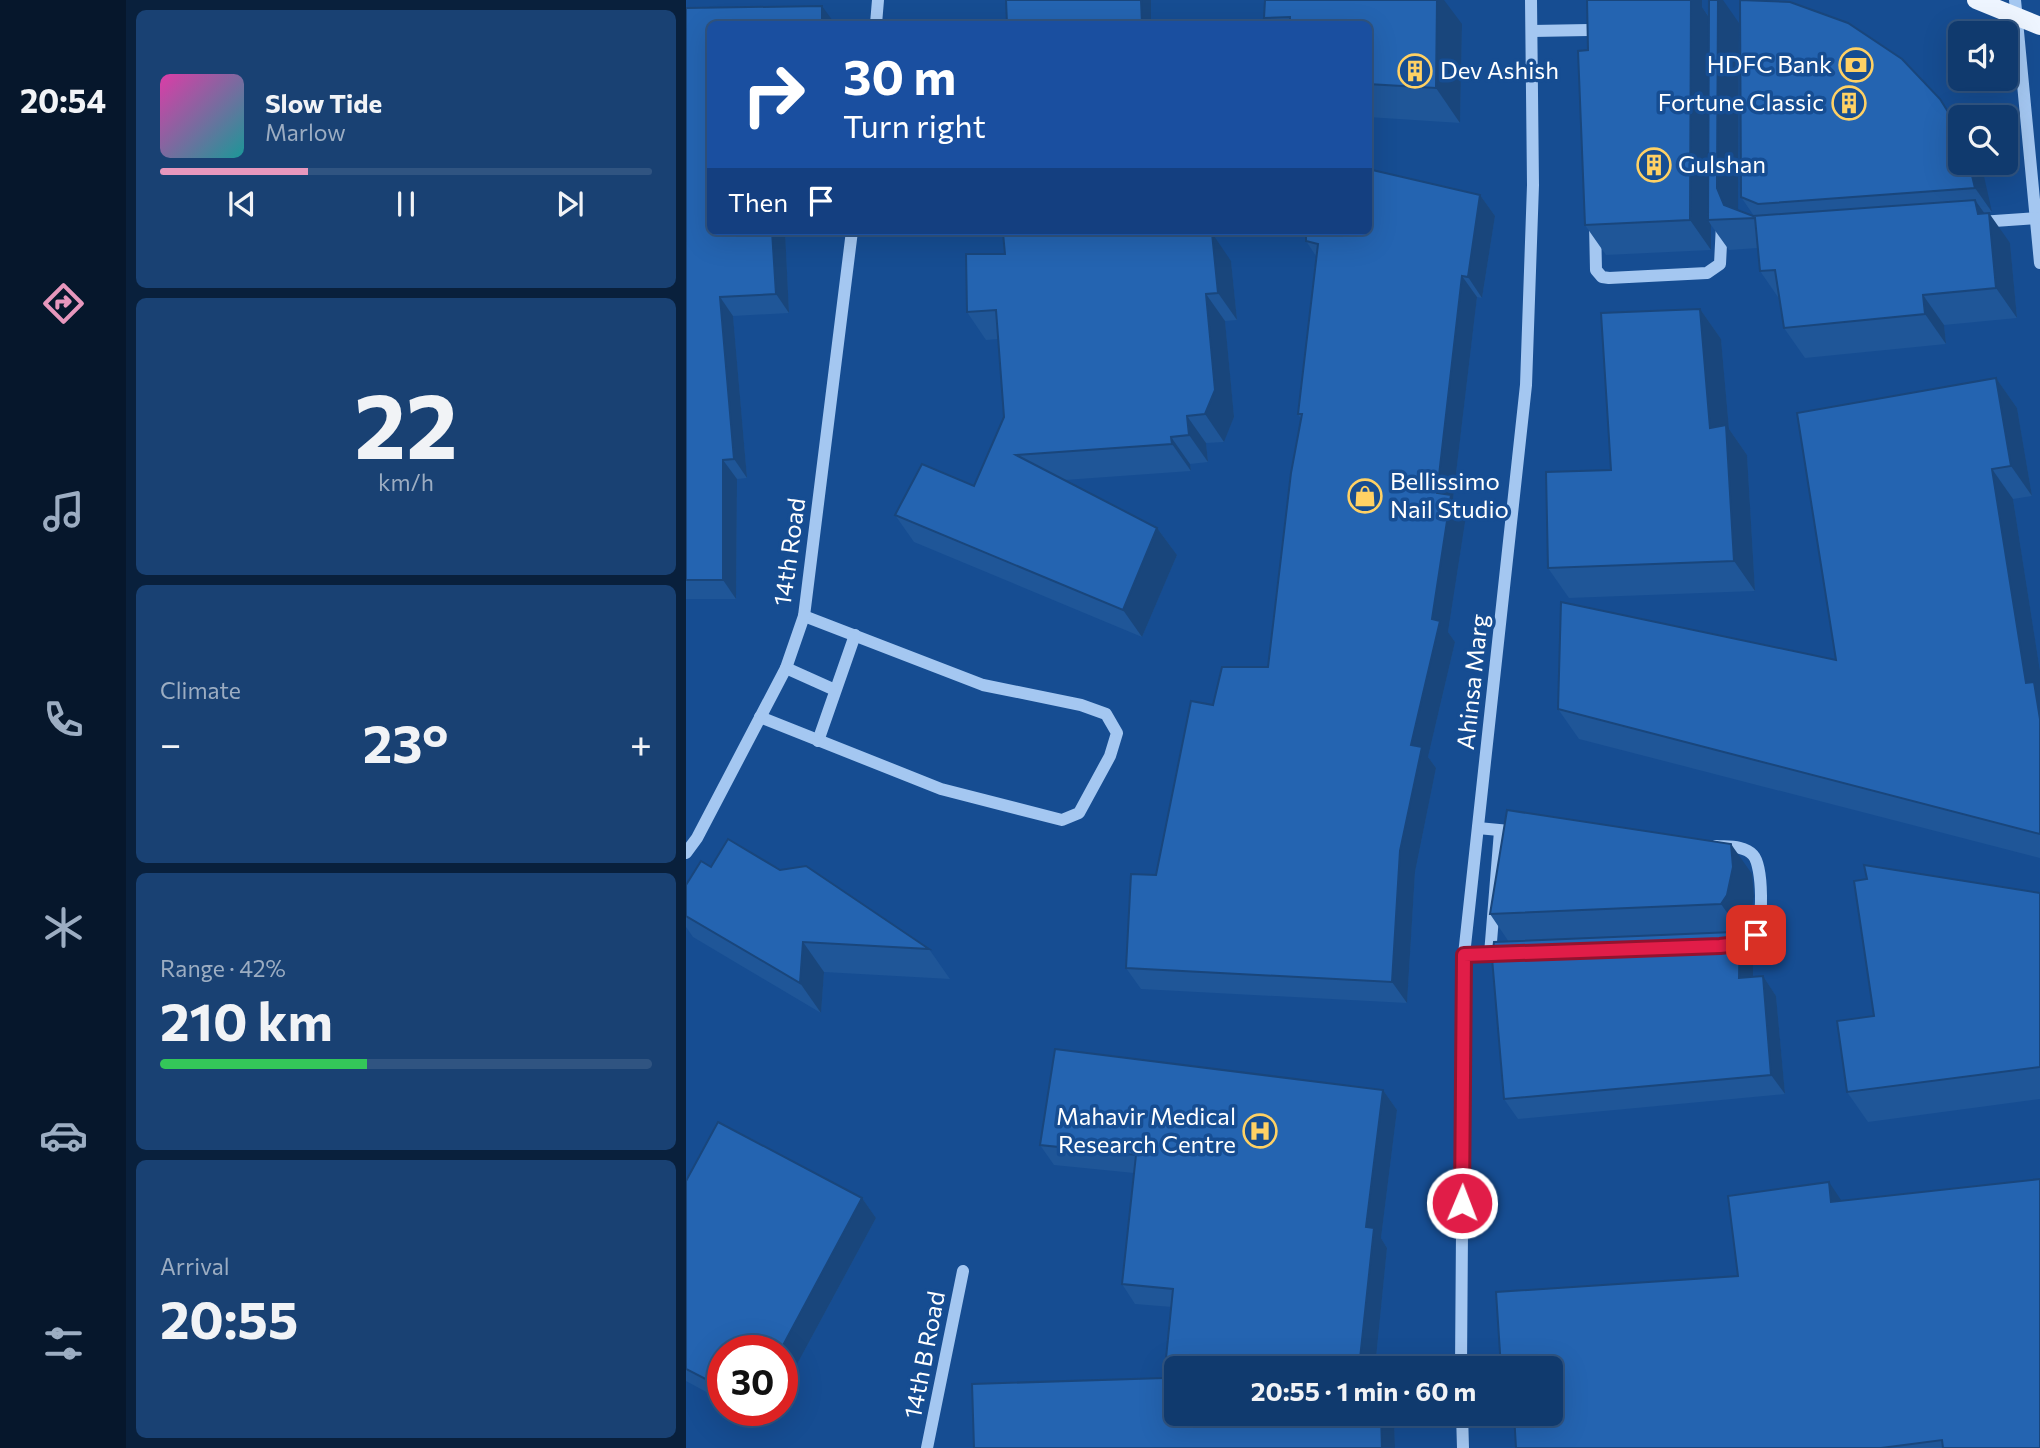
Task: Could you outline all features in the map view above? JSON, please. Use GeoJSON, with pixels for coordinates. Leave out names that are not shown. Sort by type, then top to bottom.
{"type":"FeatureCollection","features":[{"type":"Feature","properties":{"kind":"main road"},"geometry":{"type":"LineString","coordinates":[[1976,0],[2016,9],[2040,26]]}},
{"type":"Feature","properties":{"kind":"street"},"geometry":{"type":"LineString","coordinates":[[876,21],[878,0]]}},
{"type":"Feature","properties":{"kind":"street","name":"Ahinsa Marg"},"geometry":{"type":"LineString","coordinates":[[1461,1356],[1464,955],[1526,385],[1533,186],[1531,0]]}},
{"type":"Feature","properties":{"kind":"street"},"geometry":{"type":"LineString","coordinates":[[2016,9],[2040,263]]}},
{"type":"Feature","properties":{"kind":"street"},"geometry":{"type":"LineString","coordinates":[[1532,31],[1589,31]]}},
{"type":"Feature","properties":{"kind":"street"},"geometry":{"type":"LineString","coordinates":[[1594,217],[1596,270],[1602,277],[1609,278],[1700,274],[1714,269],[1722,255],[1721,215]]}},
{"type":"Feature","properties":{"kind":"street"},"geometry":{"type":"LineString","coordinates":[[1967,223],[2036,218]]}},
{"type":"Feature","properties":{"kind":"street","name":"14th Road"},"geometry":{"type":"LineString","coordinates":[[686,853],[697,838],[786,668],[804,616],[852,235]]}},
{"type":"Feature","properties":{"kind":"street"},"geometry":{"type":"LineString","coordinates":[[760,717],[941,789],[1062,820],[1079,813],[1110,755],[1117,733],[1106,714],[1082,705],[983,685],[804,616]]}},
{"type":"Feature","properties":{"kind":"street"},"geometry":{"type":"LineString","coordinates":[[818,741],[855,635]]}},
{"type":"Feature","properties":{"kind":"street"},"geometry":{"type":"LineString","coordinates":[[786,668],[835,690]]}},
{"type":"Feature","properties":{"kind":"street"},"geometry":{"type":"LineString","coordinates":[[1478,828],[1541,833]]}},
{"type":"Feature","properties":{"kind":"street"},"geometry":{"type":"LineString","coordinates":[[1490,954],[1500,831]]}},
{"type":"Feature","properties":{"kind":"street"},"geometry":{"type":"LineString","coordinates":[[1701,845],[1741,848],[1753,854],[1760,866],[1760,922],[1756,935],[1746,943],[1720,946]]}},
{"type":"Feature","properties":{"kind":"street"},"geometry":{"type":"LineString","coordinates":[[1464,955],[1517,953]]}},
{"type":"Feature","properties":{"kind":"street","name":"14th B Road"},"geometry":{"type":"LineString","coordinates":[[927,1448],[963,1270]]}},
{"type":"Feature","properties":{"kind":"street"},"geometry":{"type":"LineString","coordinates":[[1462,1426],[1463,1448]]}},
{"type":"Feature","properties":{"kind":"building"},"geometry":{"type":"Polygon","coordinates":[[[1006,0],[1141,0],[1142,21],[1007,21],[1006,0]]]}},
{"type":"Feature","properties":{"kind":"building"},"geometry":{"type":"Polygon","coordinates":[[[1265,0],[1437,0],[1436,88],[1372,84],[1372,21],[1290,21],[1290,17],[1264,18],[1265,0]]]}},
{"type":"Feature","properties":{"kind":"building","name":"Gulshan"},"geometry":{"type":"Polygon","coordinates":[[[1587,0],[1691,0],[1690,220],[1585,225],[1578,51],[1588,50],[1587,0]]]}},
{"type":"Feature","properties":{"kind":"building"},"geometry":{"type":"Polygon","coordinates":[[[1709,0],[1718,0],[1717,188],[1724,205],[1753,216],[1975,200],[1978,214],[1989,213],[1996,288],[1923,295],[1925,314],[1784,328],[1775,270],[1760,271],[1755,218],[1708,220],[1709,0]]]}},
{"type":"Feature","properties":{"kind":"building","name":"Fortune Classic"},"geometry":{"type":"Polygon","coordinates":[[[1740,0],[1790,2],[1848,23],[1902,59],[1940,99],[1948,112],[1948,175],[1972,175],[1975,188],[1758,204],[1741,197],[1740,0]]]}},
{"type":"Feature","properties":{"kind":"building"},"geometry":{"type":"Polygon","coordinates":[[[822,6],[822,21],[707,21],[707,235],[772,235],[776,294],[720,297],[734,459],[723,460],[723,580],[686,580],[686,8],[822,6]]]}},
{"type":"Feature","properties":{"kind":"building"},"geometry":{"type":"Polygon","coordinates":[[[1372,170],[1480,195],[1468,277],[1462,276],[1437,493],[1451,495],[1432,619],[1440,621],[1411,745],[1422,747],[1400,851],[1392,982],[1126,968],[1131,874],[1156,875],[1191,701],[1213,705],[1222,667],[1268,667],[1291,473],[1302,414],[1298,414],[1318,244],[1306,241],[1306,235],[1372,235],[1372,170]]]}},
{"type":"Feature","properties":{"kind":"building"},"geometry":{"type":"Polygon","coordinates":[[[1003,235],[1212,235],[1218,293],[1206,294],[1215,390],[1205,414],[1187,416],[1189,435],[1171,437],[1172,444],[1016,455],[1157,528],[1123,610],[895,515],[922,464],[974,486],[1004,417],[996,310],[967,312],[966,254],[1005,254],[1003,235]]]}},
{"type":"Feature","properties":{"kind":"building"},"geometry":{"type":"Polygon","coordinates":[[[1700,309],[1710,428],[1726,425],[1734,561],[1548,568],[1546,472],[1611,470],[1601,313],[1700,309]]]}},
{"type":"Feature","properties":{"kind":"building"},"geometry":{"type":"Polygon","coordinates":[[[1996,378],[2011,466],[1992,469],[2026,683],[2034,682],[2040,719],[2040,834],[1558,709],[1561,602],[1836,660],[1797,413],[1996,378]]]}},
{"type":"Feature","properties":{"kind":"building"},"geometry":{"type":"Polygon","coordinates":[[[1507,810],[1731,844],[1733,867],[1727,895],[1721,904],[1490,914],[1507,810]]]}},
{"type":"Feature","properties":{"kind":"building"},"geometry":{"type":"Polygon","coordinates":[[[728,839],[780,870],[806,866],[929,949],[803,942],[800,983],[686,916],[686,885],[701,861],[711,867],[728,839]]]}},
{"type":"Feature","properties":{"kind":"building"},"geometry":{"type":"Polygon","coordinates":[[[1864,865],[2040,893],[2040,1067],[1847,1092],[1837,1021],[1874,1016],[1854,881],[1867,879],[1864,865]]]}},
{"type":"Feature","properties":{"kind":"building"},"geometry":{"type":"Polygon","coordinates":[[[1740,928],[1739,978],[1763,976],[1771,1075],[1504,1099],[1492,958],[1494,942],[1733,932],[1740,928]]]}},
{"type":"Feature","properties":{"kind":"building"},"geometry":{"type":"Polygon","coordinates":[[[1055,1049],[1383,1090],[1366,1227],[1374,1228],[1360,1356],[1166,1356],[1173,1289],[1122,1284],[1136,1155],[1040,1145],[1055,1049]]]}},
{"type":"Feature","properties":{"kind":"building"},"geometry":{"type":"Polygon","coordinates":[[[718,1122],[862,1198],[789,1335],[707,1335],[707,1380],[686,1369],[686,1181],[718,1122]]]}},
{"type":"Feature","properties":{"kind":"building"},"geometry":{"type":"Polygon","coordinates":[[[2040,1179],[2040,1448],[1943,1448],[1942,1440],[1881,1448],[1516,1448],[1515,1426],[1563,1426],[1563,1356],[1500,1356],[1496,1292],[1738,1276],[1728,1196],[1829,1182],[1831,1202],[2040,1179]]]}},
{"type":"Feature","properties":{"kind":"building"},"geometry":{"type":"Polygon","coordinates":[[[1164,1378],[1164,1426],[1381,1426],[1382,1448],[974,1448],[972,1384],[1164,1378]]]}},
{"type":"Feature","properties":{"kind":"place","name":"HDFC Bank"},"geometry":{"type":"Point","coordinates":[1856,65]}},
{"type":"Feature","properties":{"kind":"place","name":"Dev Ashish"},"geometry":{"type":"Point","coordinates":[1415,71]}},
{"type":"Feature","properties":{"kind":"place","name":"Fortune Classic"},"geometry":{"type":"Point","coordinates":[1849,103]}},
{"type":"Feature","properties":{"kind":"place","name":"Gulshan"},"geometry":{"type":"Point","coordinates":[1654,165]}},
{"type":"Feature","properties":{"kind":"place","name":"Bellissimo Nail Studio"},"geometry":{"type":"Point","coordinates":[1365,496]}},
{"type":"Feature","properties":{"kind":"place","name":"Mahavir Medical Research Centre"},"geometry":{"type":"Point","coordinates":[1260,1131]}},
{"type":"Feature","properties":{"kind":"route"},"geometry":{"type":"LineString","coordinates":[[1462,1203],[1464,955],[1720,946],[1746,943],[1756,935]]}}]}
